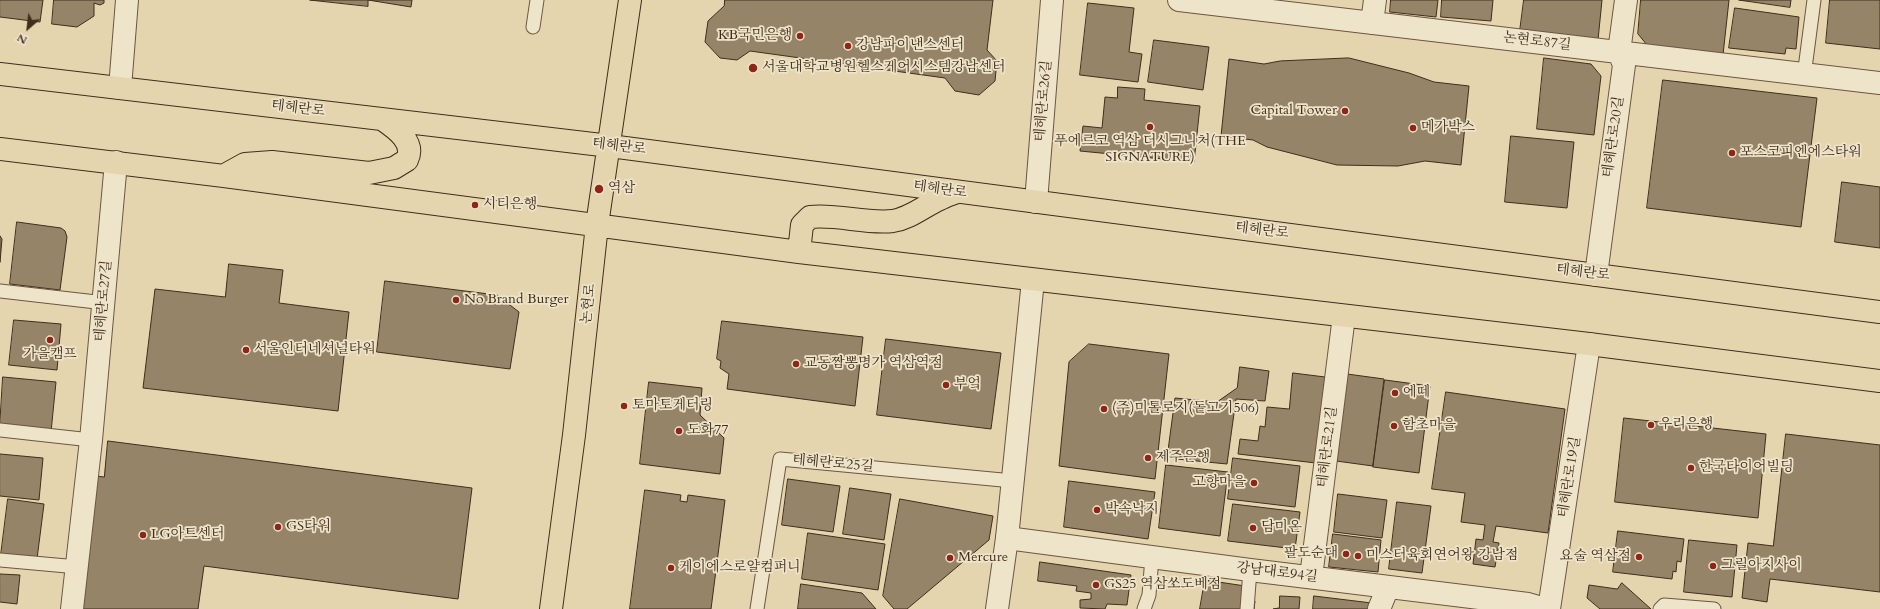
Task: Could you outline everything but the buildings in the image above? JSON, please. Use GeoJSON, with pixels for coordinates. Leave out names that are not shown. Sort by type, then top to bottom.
{"type":"FeatureCollection","features":[{"type":"Feature","properties":{"kind":"main road","name":"논현로"},"geometry":{"type":"LineString","coordinates":[[551,609],[574,435],[597,225],[610,146],[630,0]]}},
{"type":"Feature","properties":{"kind":"main road","name":"테헤란로"},"geometry":{"type":"LineString","coordinates":[[0,74],[610,146],[1880,312]]}},
{"type":"Feature","properties":{"kind":"main road"},"geometry":{"type":"LineString","coordinates":[[224,176],[245,164],[272,162],[369,173],[394,168],[407,160],[409,148],[404,138],[382,119]]}},
{"type":"Feature","properties":{"kind":"main road"},"geometry":{"type":"LineString","coordinates":[[0,149],[116,162],[799,252],[1589,344],[1880,381]]}},
{"type":"Feature","properties":{"kind":"main road"},"geometry":{"type":"LineString","coordinates":[[799,252],[802,225],[810,217],[826,216],[867,221],[894,221],[915,214],[939,199],[957,192]]}},
{"type":"Feature","properties":{"kind":"street"},"geometry":{"type":"LineString","coordinates":[[120,88],[127,0]]}},
{"type":"Feature","properties":{"kind":"street","name":"테헤란로26길"},"geometry":{"type":"LineString","coordinates":[[1036,202],[1052,0]]}},
{"type":"Feature","properties":{"kind":"street"},"geometry":{"type":"LineString","coordinates":[[1372,23],[1375,0]]}},
{"type":"Feature","properties":{"kind":"street","name":"테헤란로20길"},"geometry":{"type":"LineString","coordinates":[[1596,275],[1624,65],[1619,52],[1626,0]]}},
{"type":"Feature","properties":{"kind":"street","name":"논현로87길"},"geometry":{"type":"LineString","coordinates":[[1190,1],[1880,84]]}},
{"type":"Feature","properties":{"kind":"street","name":"테헤란로27길"},"geometry":{"type":"LineString","coordinates":[[72,609],[78,567],[91,440],[116,162]]}},
{"type":"Feature","properties":{"kind":"street"},"geometry":{"type":"LineString","coordinates":[[998,609],[1008,538],[1033,280]]}},
{"type":"Feature","properties":{"kind":"street","name":"테헤란로21길"},"geometry":{"type":"LineString","coordinates":[[1311,577],[1344,316]]}},
{"type":"Feature","properties":{"kind":"street","name":"테헤란로19길"},"geometry":{"type":"LineString","coordinates":[[1549,609],[1589,344]]}},
{"type":"Feature","properties":{"kind":"street","name":"강남대로94길"},"geometry":{"type":"LineString","coordinates":[[1008,538],[1250,570],[1528,604],[1545,609]]}},
{"type":"Feature","properties":{"kind":"street"},"geometry":{"type":"LineString","coordinates":[[1379,609],[1388,587]]}},
{"type":"Feature","properties":{"kind":"lane"},"geometry":{"type":"LineString","coordinates":[[534,27],[537,0]]}},
{"type":"Feature","properties":{"kind":"lane"},"geometry":{"type":"LineString","coordinates":[[1804,76],[1814,0]]}},
{"type":"Feature","properties":{"kind":"lane"},"geometry":{"type":"LineString","coordinates":[[0,291],[104,303]]}},
{"type":"Feature","properties":{"kind":"lane"},"geometry":{"type":"LineString","coordinates":[[0,430],[91,440]]}},
{"type":"Feature","properties":{"kind":"lane","name":"테헤란로25길"},"geometry":{"type":"LineString","coordinates":[[757,609],[780,459],[1013,481]]}},
{"type":"Feature","properties":{"kind":"lane"},"geometry":{"type":"LineString","coordinates":[[1144,609],[1148,595],[1152,557]]}},
{"type":"Feature","properties":{"kind":"lane"},"geometry":{"type":"LineString","coordinates":[[0,560],[78,567]]}},
{"type":"Feature","properties":{"kind":"lane"},"geometry":{"type":"LineString","coordinates":[[1247,609],[1250,570]]}},
{"type":"Feature","properties":{"kind":"lane"},"geometry":{"type":"LineString","coordinates":[[1660,609],[1664,605],[1714,609]]}},
{"type":"Feature","properties":{"kind":"place","name":"KB국민은행"},"geometry":{"type":"Point","coordinates":[800,36]}},
{"type":"Feature","properties":{"kind":"place","name":"강남파이낸스센터"},"geometry":{"type":"Point","coordinates":[848,46]}},
{"type":"Feature","properties":{"kind":"place","name":"서울대학교병원헬스케어시스템강남센터"},"geometry":{"type":"Point","coordinates":[753,68]}},
{"type":"Feature","properties":{"kind":"place","name":"Capital Tower"},"geometry":{"type":"Point","coordinates":[1345,111]}},
{"type":"Feature","properties":{"kind":"place","name":"푸에르코 역삼 더시그니처(THE SIGNATURE)"},"geometry":{"type":"Point","coordinates":[1150,127]}},
{"type":"Feature","properties":{"kind":"place","name":"메가박스"},"geometry":{"type":"Point","coordinates":[1413,128]}},
{"type":"Feature","properties":{"kind":"place","name":"포스코피엔에스타워"},"geometry":{"type":"Point","coordinates":[1732,153]}},
{"type":"Feature","properties":{"kind":"place","name":"역삼"},"geometry":{"type":"Point","coordinates":[599,189]}},
{"type":"Feature","properties":{"kind":"place","name":"시티은행"},"geometry":{"type":"Point","coordinates":[475,205]}},
{"type":"Feature","properties":{"kind":"place","name":"No Brand Burger"},"geometry":{"type":"Point","coordinates":[456,300]}},
{"type":"Feature","properties":{"kind":"place","name":"가을캠프"},"geometry":{"type":"Point","coordinates":[50,340]}},
{"type":"Feature","properties":{"kind":"place","name":"서울인터네셔널타워"},"geometry":{"type":"Point","coordinates":[246,350]}},
{"type":"Feature","properties":{"kind":"place","name":"교동짬뽕명가 역삼역점"},"geometry":{"type":"Point","coordinates":[796,364]}},
{"type":"Feature","properties":{"kind":"place","name":"부엌"},"geometry":{"type":"Point","coordinates":[946,385]}},
{"type":"Feature","properties":{"kind":"place","name":"에떼"},"geometry":{"type":"Point","coordinates":[1395,393]}},
{"type":"Feature","properties":{"kind":"place","name":"토마토케터링"},"geometry":{"type":"Point","coordinates":[624,406]}},
{"type":"Feature","properties":{"kind":"place","name":"(주)미톨로지(돝고기506)"},"geometry":{"type":"Point","coordinates":[1104,409]}},
{"type":"Feature","properties":{"kind":"place","name":"우리은행"},"geometry":{"type":"Point","coordinates":[1651,425]}},
{"type":"Feature","properties":{"kind":"place","name":"함초마을"},"geometry":{"type":"Point","coordinates":[1394,426]}},
{"type":"Feature","properties":{"kind":"place","name":"도화77"},"geometry":{"type":"Point","coordinates":[679,431]}},
{"type":"Feature","properties":{"kind":"place","name":"제주은행"},"geometry":{"type":"Point","coordinates":[1148,458]}},
{"type":"Feature","properties":{"kind":"place","name":"한국타이어빌딩"},"geometry":{"type":"Point","coordinates":[1691,468]}},
{"type":"Feature","properties":{"kind":"place","name":"고향마을"},"geometry":{"type":"Point","coordinates":[1254,483]}},
{"type":"Feature","properties":{"kind":"place","name":"박속낙지"},"geometry":{"type":"Point","coordinates":[1097,510]}},
{"type":"Feature","properties":{"kind":"place","name":"GS타워"},"geometry":{"type":"Point","coordinates":[278,527]}},
{"type":"Feature","properties":{"kind":"place","name":"담미온"},"geometry":{"type":"Point","coordinates":[1253,528]}},
{"type":"Feature","properties":{"kind":"place","name":"LG아트센터"},"geometry":{"type":"Point","coordinates":[143,535]}},
{"type":"Feature","properties":{"kind":"place","name":"팔도순대"},"geometry":{"type":"Point","coordinates":[1346,554]}},
{"type":"Feature","properties":{"kind":"place","name":"미스터육회연어왕 강남점"},"geometry":{"type":"Point","coordinates":[1358,556]}},
{"type":"Feature","properties":{"kind":"place","name":"요술 역삼점"},"geometry":{"type":"Point","coordinates":[1639,557]}},
{"type":"Feature","properties":{"kind":"place","name":"Mercure"},"geometry":{"type":"Point","coordinates":[950,558]}},
{"type":"Feature","properties":{"kind":"place","name":"그릴아지사이"},"geometry":{"type":"Point","coordinates":[1713,566]}},
{"type":"Feature","properties":{"kind":"place","name":"케이에스로얄컴퍼니"},"geometry":{"type":"Point","coordinates":[671,568]}},
{"type":"Feature","properties":{"kind":"place","name":"GS25 역삼쏘도베점"},"geometry":{"type":"Point","coordinates":[1096,585]}}]}
